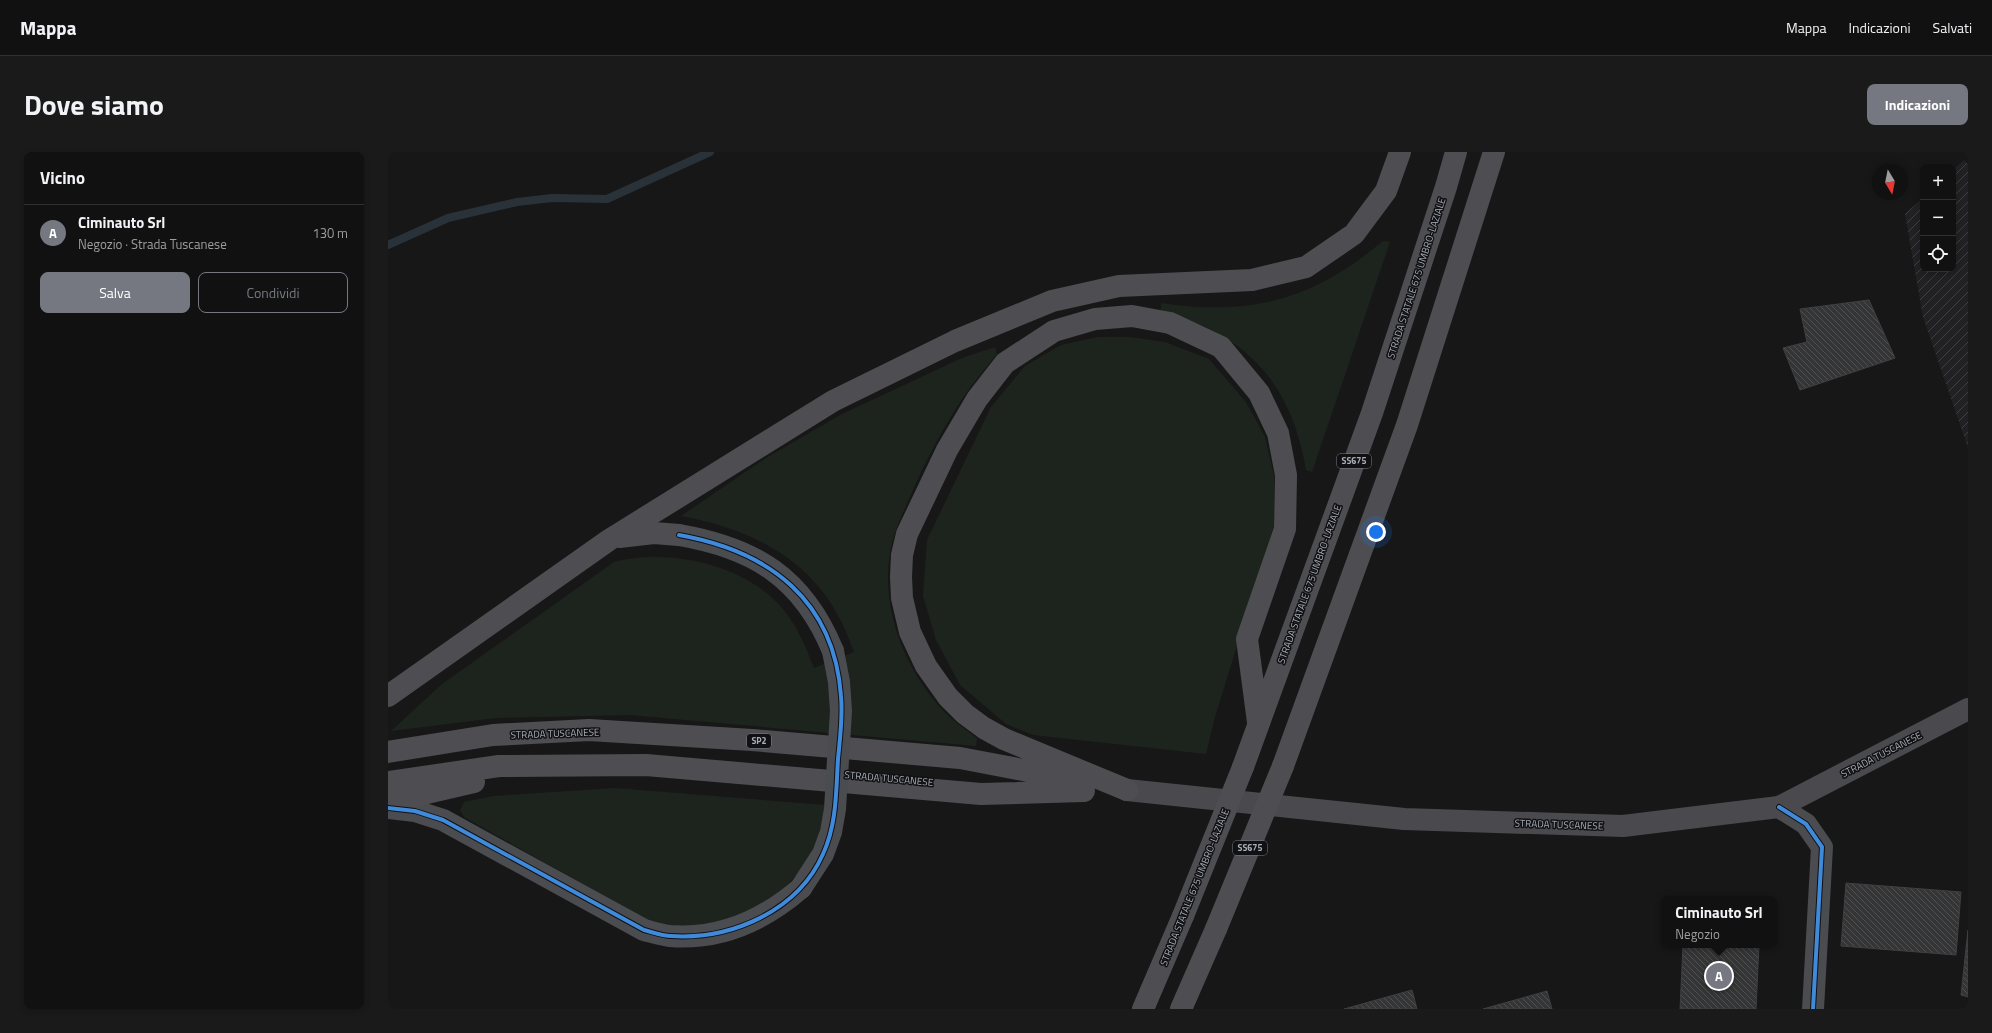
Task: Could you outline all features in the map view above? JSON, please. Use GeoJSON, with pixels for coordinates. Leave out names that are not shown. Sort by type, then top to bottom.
{"type":"FeatureCollection","features":[{"type":"Feature","properties":{"kind":"highway"},"geometry":{"type":"LineString","coordinates":[[388,696],[608,540],[833,401],[955,341],[1052,301],[1119,286],[1252,280],[1306,267],[1354,234],[1386,191],[1400,152]]}},
{"type":"Feature","properties":{"kind":"highway","name":"STRADA STATALE 675 UMBRO-LAZIALE"},"geometry":{"type":"LineString","coordinates":[[1143,1009],[1183,916],[1242,767],[1372,413],[1456,152]]}},
{"type":"Feature","properties":{"kind":"highway","name":"SS675"},"geometry":{"type":"LineString","coordinates":[[1181,1009],[1284,766],[1407,425],[1494,152]]}},
{"type":"Feature","properties":{"kind":"highway"},"geometry":{"type":"LineString","coordinates":[[1127,790],[1004,739],[984,728],[965,714],[948,697],[926,666],[910,632],[902,598],[902,562],[907,534],[926,492],[951,444],[977,399],[1005,363],[1054,331],[1095,318],[1132,316],[1170,323],[1221,347],[1259,393],[1278,433],[1286,475],[1285,529],[1247,640],[1258,722]]}},
{"type":"Feature","properties":{"kind":"highway"},"geometry":{"type":"LineString","coordinates":[[608,540],[630,535],[679,535]]}},
{"type":"Feature","properties":{"kind":"highway","name":"STRADA TUSCANESE"},"geometry":{"type":"LineString","coordinates":[[388,752],[493,735],[589,730],[752,740],[960,758],[1127,790]]}},
{"type":"Feature","properties":{"kind":"highway"},"geometry":{"type":"LineString","coordinates":[[388,802],[554,765]]}},
{"type":"Feature","properties":{"kind":"highway","name":"STRADA TUSCANESE"},"geometry":{"type":"LineString","coordinates":[[388,782],[499,766],[646,765],[981,794],[1127,790]]}},
{"type":"Feature","properties":{"kind":"main road","name":"STRADA TUSCANESE"},"geometry":{"type":"LineString","coordinates":[[1127,790],[1404,819],[1624,826],[1780,807],[1968,709]]}},
{"type":"Feature","properties":{"kind":"street"},"geometry":{"type":"LineString","coordinates":[[388,808],[415,811],[443,820],[644,930],[669,936],[706,935],[746,924],[766,915],[801,888],[813,872],[823,854],[831,832],[841,712],[839,682],[833,651],[825,632],[801,595],[774,570],[759,561],[722,545],[679,535]]}},
{"type":"Feature","properties":{"kind":"street"},"geometry":{"type":"LineString","coordinates":[[1780,807],[1806,824],[1822,847],[1813,1009]]}},
{"type":"Feature","properties":{"kind":"shaded area"},"geometry":{"type":"Polygon","coordinates":[[[1964,160],[1968,164],[1968,448],[1923,317],[1905,214],[1920,201],[1920,272],[1956,272],[1956,167],[1964,160]]]}},
{"type":"Feature","properties":{"kind":"shaded area"},"geometry":{"type":"Polygon","coordinates":[[[1383,241],[1390,242],[1312,472],[1306,470],[1299,439],[1289,411],[1276,387],[1260,366],[1240,348],[1217,333],[1191,321],[1161,311],[1161,303],[1194,307],[1224,307],[1253,305],[1280,299],[1306,290],[1332,277],[1357,261],[1383,241]]]}},
{"type":"Feature","properties":{"kind":"shaded area"},"geometry":{"type":"Polygon","coordinates":[[[1098,337],[1130,337],[1165,342],[1209,359],[1246,402],[1265,437],[1274,476],[1274,526],[1215,717],[1206,754],[1033,735],[1006,724],[960,685],[936,640],[923,596],[927,540],[991,407],[1025,366],[1061,345],[1098,337]]]}},
{"type":"Feature","properties":{"kind":"shaded area"},"geometry":{"type":"Polygon","coordinates":[[[995,347],[997,354],[974,382],[959,405],[935,444],[922,471],[895,532],[891,546],[888,573],[892,614],[905,653],[914,672],[942,710],[961,727],[977,738],[976,746],[629,715],[496,718],[391,731],[442,684],[614,562],[635,558],[658,557],[705,563],[748,581],[767,593],[783,609],[793,622],[814,668],[854,652],[842,623],[827,598],[809,576],[788,558],[765,544],[740,532],[681,516],[766,458],[842,414],[962,358],[995,347]]]}},
{"type":"Feature","properties":{"kind":"shaded area"},"geometry":{"type":"Polygon","coordinates":[[[615,788],[825,805],[815,846],[805,865],[791,881],[774,896],[754,908],[733,917],[712,923],[690,926],[669,925],[645,919],[464,817],[460,810],[464,802],[493,796],[615,788]]]}},
{"type":"Feature","properties":{"kind":"building"},"geometry":{"type":"Polygon","coordinates":[[[1869,300],[1895,358],[1800,390],[1783,348],[1807,342],[1800,309],[1869,300]]]}},
{"type":"Feature","properties":{"kind":"building"},"geometry":{"type":"Polygon","coordinates":[[[1846,883],[1961,892],[1956,955],[1841,946],[1846,883]]]}},
{"type":"Feature","properties":{"kind":"building"},"geometry":{"type":"Polygon","coordinates":[[[1968,930],[1968,997],[1961,995],[1968,930]]]}},
{"type":"Feature","properties":{"kind":"building"},"geometry":{"type":"Polygon","coordinates":[[[1683,948],[1759,948],[1756,1009],[1680,1009],[1683,948]]]}},
{"type":"Feature","properties":{"kind":"building"},"geometry":{"type":"Polygon","coordinates":[[[1412,990],[1417,1009],[1344,1009],[1412,990]]]}},
{"type":"Feature","properties":{"kind":"building"},"geometry":{"type":"Polygon","coordinates":[[[1547,991],[1552,1009],[1483,1009],[1547,991]]]}},
{"type":"Feature","properties":{"kind":"waterway"},"geometry":{"type":"LineString","coordinates":[[388,245],[448,218],[517,202],[552,198],[607,199],[710,152]]}},
{"type":"Feature","properties":{"kind":"cycle path"},"geometry":{"type":"LineString","coordinates":[[388,808],[415,811],[443,820],[644,930],[664,935],[694,936],[717,933],[739,927],[760,918],[780,906],[797,891],[812,874],[828,843],[831,831],[836,795],[842,712],[836,662],[825,633],[810,607],[791,586],[768,568],[741,553],[712,543],[679,535]]}},
{"type":"Feature","properties":{"kind":"cycle path"},"geometry":{"type":"LineString","coordinates":[[1779,807],[1806,824],[1822,847],[1813,1009]]}},
{"type":"Feature","properties":{"kind":"place","name":"Ciminauto Srl"},"geometry":{"type":"Point","coordinates":[1719,976]}}]}
